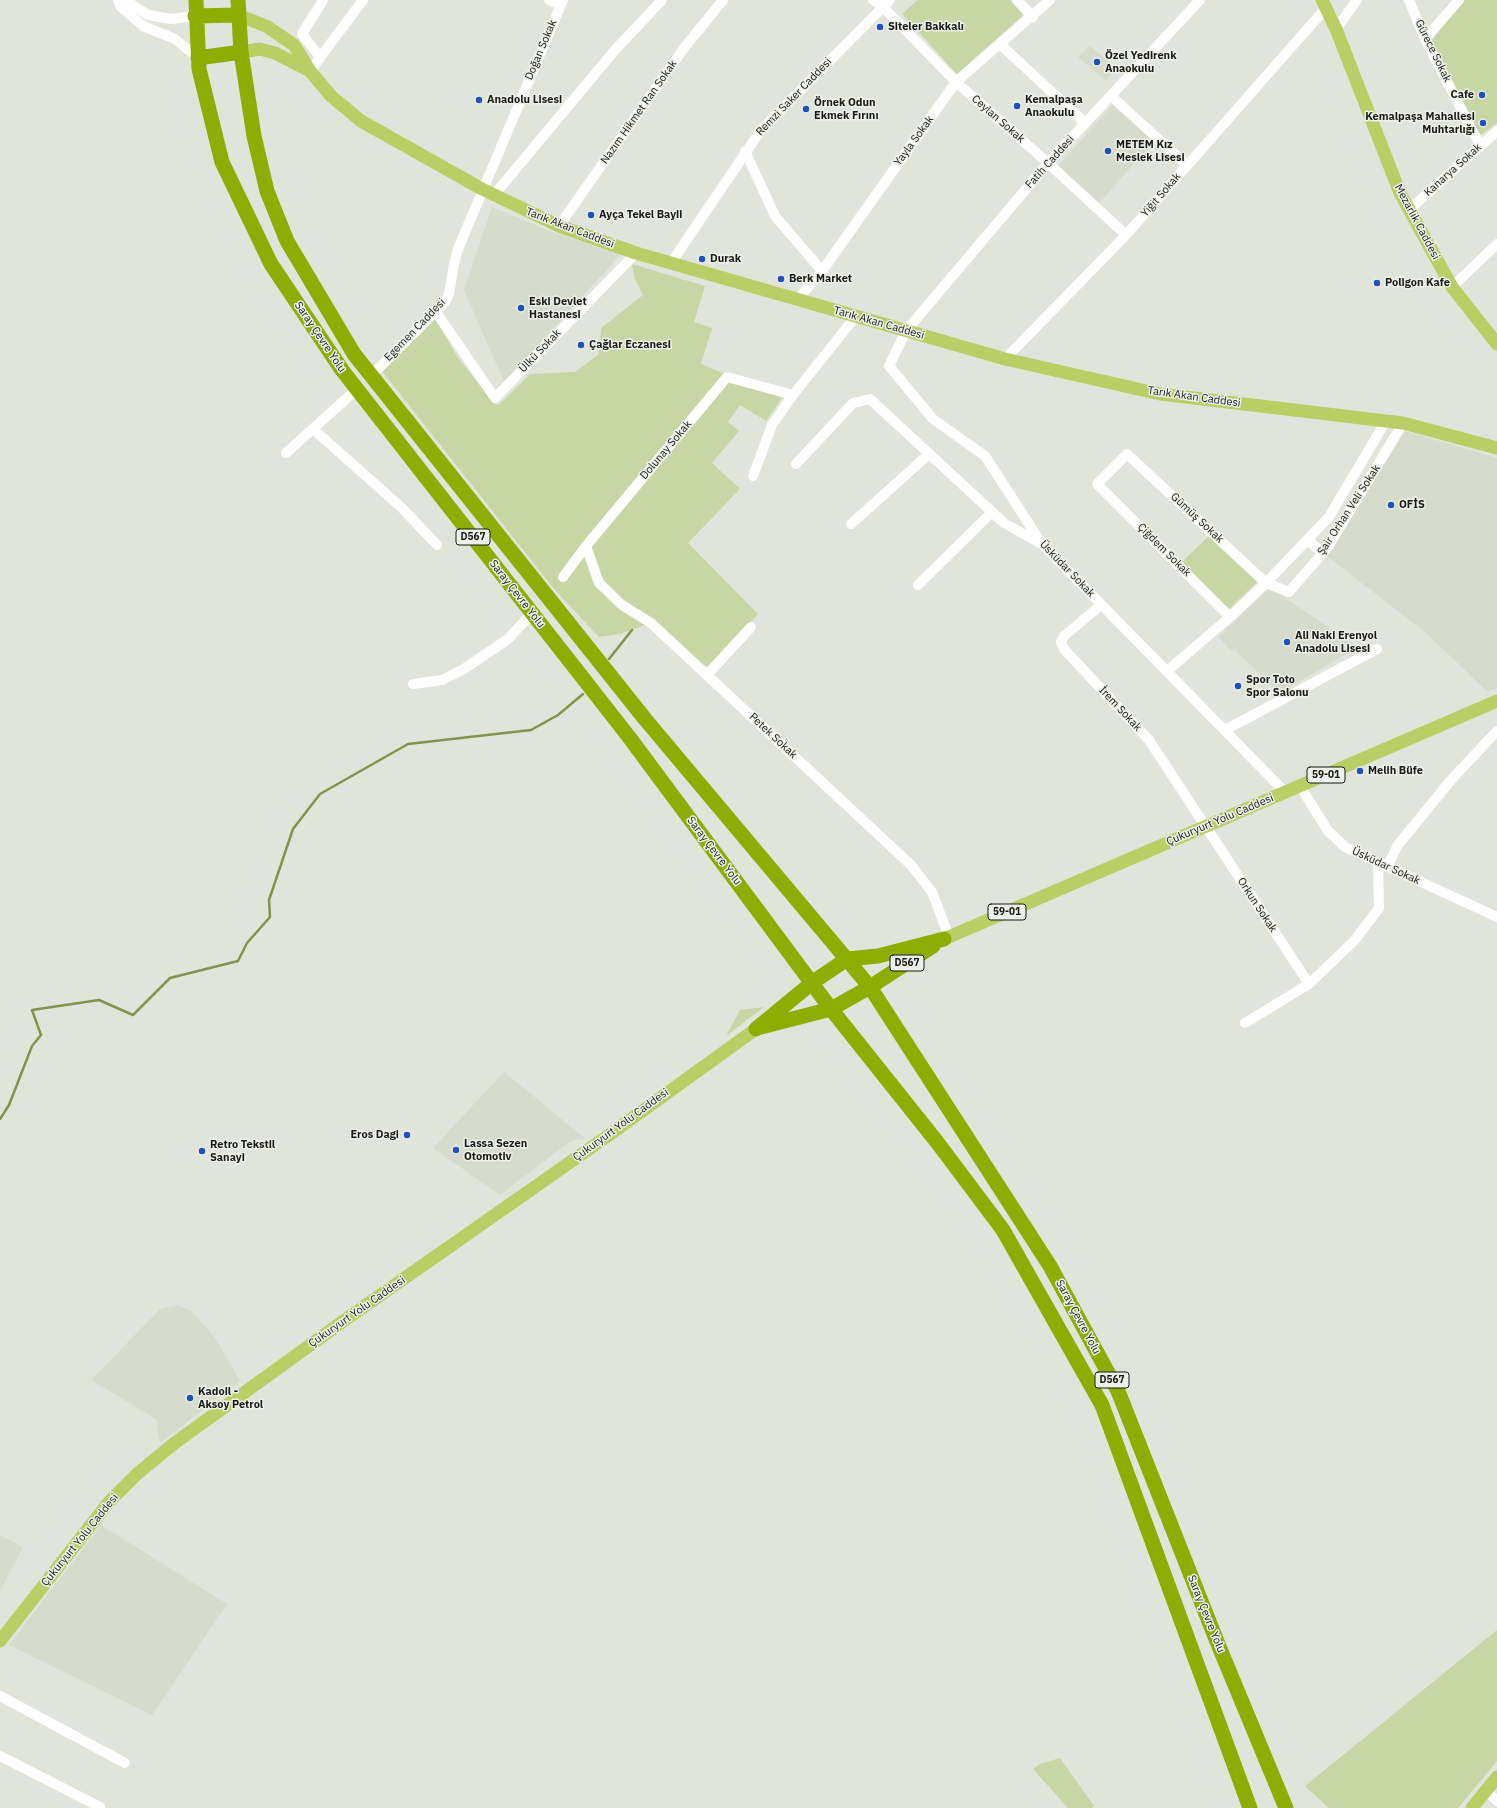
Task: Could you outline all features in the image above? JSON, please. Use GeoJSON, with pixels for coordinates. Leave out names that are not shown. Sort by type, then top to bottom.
{"type":"FeatureCollection","features":[{"type":"Feature","properties":{"kind":"highway","name":"D567"},"geometry":{"type":"LineString","coordinates":[[196,0],[195,16],[198,58]]}},
{"type":"Feature","properties":{"kind":"highway","name":"D567"},"geometry":{"type":"LineString","coordinates":[[238,7],[241,52]]}},
{"type":"Feature","properties":{"kind":"highway"},"geometry":{"type":"LineString","coordinates":[[195,16],[238,7]]}},
{"type":"Feature","properties":{"kind":"highway"},"geometry":{"type":"LineString","coordinates":[[198,58],[241,52]]}},
{"type":"Feature","properties":{"kind":"highway","name":"Saray Çevre Yolu"},"geometry":{"type":"LineString","coordinates":[[241,52],[254,136],[267,191],[287,241],[354,354],[645,720],[847,959]]}},
{"type":"Feature","properties":{"kind":"highway","name":"Saray Çevre Yolu"},"geometry":{"type":"LineString","coordinates":[[198,58],[199,69],[222,162],[271,264],[342,370],[629,737],[813,982]]}},
{"type":"Feature","properties":{"kind":"highway","name":"D567"},"geometry":{"type":"LineString","coordinates":[[813,982],[831,1009],[870,987],[946,938]]}},
{"type":"Feature","properties":{"kind":"highway","name":"59-01"},"geometry":{"type":"LineString","coordinates":[[847,959],[878,956],[946,938]]}},
{"type":"Feature","properties":{"kind":"highway","name":"D567"},"geometry":{"type":"LineString","coordinates":[[847,959],[870,987]]}},
{"type":"Feature","properties":{"kind":"highway"},"geometry":{"type":"LineString","coordinates":[[756,1029],[813,982],[847,959]]}},
{"type":"Feature","properties":{"kind":"highway","name":"Saray Çevre Yolu"},"geometry":{"type":"LineString","coordinates":[[870,987],[1050,1266],[1118,1391],[1218,1644],[1286,1808]]}},
{"type":"Feature","properties":{"kind":"highway"},"geometry":{"type":"LineString","coordinates":[[756,1029],[831,1009]]}},
{"type":"Feature","properties":{"kind":"highway","name":"Saray Çevre Yolu"},"geometry":{"type":"LineString","coordinates":[[831,1009],[937,1142],[1003,1230],[1102,1406],[1250,1808]]}},
{"type":"Feature","properties":{"kind":"main road","name":"Mezarlık Caddesi"},"geometry":{"type":"LineString","coordinates":[[1324,4],[1336,29],[1400,193],[1452,287],[1497,344]]}},
{"type":"Feature","properties":{"kind":"main road"},"geometry":{"type":"LineString","coordinates":[[238,7],[294,45],[310,71]]}},
{"type":"Feature","properties":{"kind":"main road"},"geometry":{"type":"LineString","coordinates":[[241,52],[260,50],[275,53],[310,71]]}},
{"type":"Feature","properties":{"kind":"main road","name":"Tarık Akan Caddesi"},"geometry":{"type":"LineString","coordinates":[[310,71],[331,96],[361,121],[488,192],[559,226],[636,253],[1005,359],[1160,394],[1403,423],[1497,448]]}},
{"type":"Feature","properties":{"kind":"main road","name":"Çukuryurt Yolu Caddesi"},"geometry":{"type":"LineString","coordinates":[[946,938],[1497,701]]}},
{"type":"Feature","properties":{"kind":"main road","name":"Çukuryurt Yolu Caddesi"},"geometry":{"type":"LineString","coordinates":[[0,1641],[109,1502],[138,1473],[176,1442],[756,1029]]}},
{"type":"Feature","properties":{"kind":"main road"},"geometry":{"type":"LineString","coordinates":[[1472,1808],[1497,1777]]}},
{"type":"Feature","properties":{"kind":"street"},"geometry":{"type":"LineString","coordinates":[[118,0],[121,7],[143,26],[175,39],[198,58]]}},
{"type":"Feature","properties":{"kind":"street"},"geometry":{"type":"LineString","coordinates":[[125,0],[148,15],[171,19],[195,16]]}},
{"type":"Feature","properties":{"kind":"street"},"geometry":{"type":"LineString","coordinates":[[320,57],[302,34],[323,0]]}},
{"type":"Feature","properties":{"kind":"street"},"geometry":{"type":"LineString","coordinates":[[310,71],[363,0]]}},
{"type":"Feature","properties":{"kind":"street"},"geometry":{"type":"LineString","coordinates":[[549,0],[561,3]]}},
{"type":"Feature","properties":{"kind":"street"},"geometry":{"type":"LineString","coordinates":[[488,192],[629,34],[662,0]]}},
{"type":"Feature","properties":{"kind":"street","name":"Nazım Hikmet Ran Sokak"},"geometry":{"type":"LineString","coordinates":[[559,226],[684,48],[723,0]]}},
{"type":"Feature","properties":{"kind":"street","name":"Ceylan Sokak"},"geometry":{"type":"LineString","coordinates":[[874,0],[886,3],[956,82],[1048,163],[1126,235]]}},
{"type":"Feature","properties":{"kind":"street"},"geometry":{"type":"LineString","coordinates":[[1017,0],[1033,17]]}},
{"type":"Feature","properties":{"kind":"street","name":"Yayla Sokak"},"geometry":{"type":"LineString","coordinates":[[797,300],[822,270],[956,82],[1001,45],[1050,0]]}},
{"type":"Feature","properties":{"kind":"street","name":"Fatih Caddesi"},"geometry":{"type":"LineString","coordinates":[[906,331],[1048,163],[1200,0]]}},
{"type":"Feature","properties":{"kind":"street"},"geometry":{"type":"LineString","coordinates":[[1336,29],[1357,0]]}},
{"type":"Feature","properties":{"kind":"street","name":"Gürece Sokak"},"geometry":{"type":"LineString","coordinates":[[1408,0],[1425,39],[1480,145]]}},
{"type":"Feature","properties":{"kind":"street"},"geometry":{"type":"LineString","coordinates":[[1425,39],[1458,0]]}},
{"type":"Feature","properties":{"kind":"street","name":"Doğan Sokak"},"geometry":{"type":"LineString","coordinates":[[488,192],[561,3]]}},
{"type":"Feature","properties":{"kind":"street","name":"Remzi Saker Caddesi"},"geometry":{"type":"LineString","coordinates":[[671,263],[761,130],[886,3]]}},
{"type":"Feature","properties":{"kind":"street","name":"Yiğit Sokak"},"geometry":{"type":"LineString","coordinates":[[1005,359],[1126,235],[1188,165],[1324,4]]}},
{"type":"Feature","properties":{"kind":"street"},"geometry":{"type":"LineString","coordinates":[[1001,45],[1085,123]]}},
{"type":"Feature","properties":{"kind":"street"},"geometry":{"type":"LineString","coordinates":[[1111,96],[1188,165]]}},
{"type":"Feature","properties":{"kind":"street","name":"Kanarya Sokak"},"geometry":{"type":"LineString","coordinates":[[1409,210],[1480,145],[1495,137]]}},
{"type":"Feature","properties":{"kind":"street"},"geometry":{"type":"LineString","coordinates":[[745,152],[775,216],[822,270]]}},
{"type":"Feature","properties":{"kind":"street","name":"Egemen Caddesi"},"geometry":{"type":"LineString","coordinates":[[371,376],[436,312],[444,302],[449,294],[458,249],[488,192]]}},
{"type":"Feature","properties":{"kind":"street"},"geometry":{"type":"LineString","coordinates":[[1452,287],[1497,244]]}},
{"type":"Feature","properties":{"kind":"street","name":"Ülkü Sokak"},"geometry":{"type":"LineString","coordinates":[[436,312],[495,398],[636,253]]}},
{"type":"Feature","properties":{"kind":"street"},"geometry":{"type":"LineString","coordinates":[[753,476],[772,425],[793,395],[856,316]]}},
{"type":"Feature","properties":{"kind":"street","name":"Üsküdar Sokak"},"geometry":{"type":"LineString","coordinates":[[906,331],[889,366],[933,419],[985,456],[1042,544],[1286,792]]}},
{"type":"Feature","properties":{"kind":"street","name":"Dolunay Sokak"},"geometry":{"type":"LineString","coordinates":[[563,577],[586,546],[727,377],[793,395]]}},
{"type":"Feature","properties":{"kind":"street"},"geometry":{"type":"LineString","coordinates":[[286,453],[357,389]]}},
{"type":"Feature","properties":{"kind":"street"},"geometry":{"type":"LineString","coordinates":[[796,464],[853,403],[870,399],[1004,523],[1042,544]]}},
{"type":"Feature","properties":{"kind":"street","name":"Şair Orhan Veli Sokak"},"geometry":{"type":"LineString","coordinates":[[1167,671],[1230,617],[1266,583],[1329,517],[1386,421]]}},
{"type":"Feature","properties":{"kind":"street","name":"Şair Orhan Veli Sokak"},"geometry":{"type":"LineString","coordinates":[[1266,583],[1289,592],[1323,553],[1403,423]]}},
{"type":"Feature","properties":{"kind":"street"},"geometry":{"type":"LineString","coordinates":[[313,429],[402,508],[437,546]]}},
{"type":"Feature","properties":{"kind":"street"},"geometry":{"type":"LineString","coordinates":[[851,524],[929,454]]}},
{"type":"Feature","properties":{"kind":"street","name":"Gümüş Sokak"},"geometry":{"type":"LineString","coordinates":[[1097,484],[1127,454],[1266,583]]}},
{"type":"Feature","properties":{"kind":"street","name":"Çiğdem Sokak"},"geometry":{"type":"LineString","coordinates":[[1097,484],[1230,617]]}},
{"type":"Feature","properties":{"kind":"street"},"geometry":{"type":"LineString","coordinates":[[918,585],[992,512]]}},
{"type":"Feature","properties":{"kind":"street"},"geometry":{"type":"LineString","coordinates":[[1308,540],[1323,553]]}},
{"type":"Feature","properties":{"kind":"street","name":"Petek Sokak"},"geometry":{"type":"LineString","coordinates":[[586,546],[599,583],[622,605],[651,623],[911,865],[932,892],[946,938]]}},
{"type":"Feature","properties":{"kind":"street","name":"İrem Sokak"},"geometry":{"type":"LineString","coordinates":[[1101,605],[1064,636],[1061,642],[1064,649],[1149,740],[1205,826]]}},
{"type":"Feature","properties":{"kind":"street"},"geometry":{"type":"LineString","coordinates":[[413,684],[442,680],[464,669],[508,639],[532,613]]}},
{"type":"Feature","properties":{"kind":"street"},"geometry":{"type":"LineString","coordinates":[[707,675],[751,628]]}},
{"type":"Feature","properties":{"kind":"street"},"geometry":{"type":"LineString","coordinates":[[1225,730],[1377,649]]}},
{"type":"Feature","properties":{"kind":"street"},"geometry":{"type":"LineString","coordinates":[[1245,1023],[1309,984],[1354,941],[1379,908],[1383,865],[1451,780],[1497,731]]}},
{"type":"Feature","properties":{"kind":"street","name":"Üsküdar Sokak"},"geometry":{"type":"LineString","coordinates":[[1300,786],[1328,831],[1345,847],[1497,917]]}},
{"type":"Feature","properties":{"kind":"street","name":"Orkun Sokak"},"geometry":{"type":"LineString","coordinates":[[1205,826],[1309,984]]}},
{"type":"Feature","properties":{"kind":"street"},"geometry":{"type":"LineString","coordinates":[[0,1696],[125,1763]]}},
{"type":"Feature","properties":{"kind":"street"},"geometry":{"type":"LineString","coordinates":[[0,1756],[100,1807]]}},
{"type":"Feature","properties":{"kind":"street"},"geometry":{"type":"LineString","coordinates":[[1486,1791],[1497,1801]]}},
{"type":"Feature","properties":{"kind":"shaded area","name":"Özel Yedirenk Anaokulu"},"geometry":{"type":"Polygon","coordinates":[[[1090,46],[1117,69],[1105,80],[1078,57],[1090,46]]]}},
{"type":"Feature","properties":{"kind":"shaded area","name":"METEM Kız Meslek Lisesi"},"geometry":{"type":"Polygon","coordinates":[[[1118,99],[1159,136],[1099,203],[1058,166],[1118,99]]]}},
{"type":"Feature","properties":{"kind":"shaded area"},"geometry":{"type":"Polygon","coordinates":[[[492,207],[557,234],[621,254],[504,382],[464,290],[492,207]]]}},
{"type":"Feature","properties":{"kind":"shaded area"},"geometry":{"type":"Polygon","coordinates":[[[1405,431],[1497,458],[1497,688],[1488,692],[1426,633],[1327,556],[1405,431]]]}},
{"type":"Feature","properties":{"kind":"shaded area","name":"Ali Naki Erenyol Anadolu Lisesi"},"geometry":{"type":"Polygon","coordinates":[[[1270,588],[1358,647],[1280,693],[1234,649],[1231,651],[1218,637],[1270,588]]]}},
{"type":"Feature","properties":{"kind":"shaded area"},"geometry":{"type":"Polygon","coordinates":[[[504,1072],[586,1139],[572,1140],[500,1195],[433,1148],[504,1072]]]}},
{"type":"Feature","properties":{"kind":"shaded area"},"geometry":{"type":"Polygon","coordinates":[[[178,1305],[193,1312],[216,1339],[240,1381],[160,1443],[156,1419],[91,1380],[160,1309],[178,1305]]]}},
{"type":"Feature","properties":{"kind":"shaded area"},"geometry":{"type":"Polygon","coordinates":[[[101,1525],[227,1604],[152,1715],[9,1645],[101,1525]]]}},
{"type":"Feature","properties":{"kind":"shaded area"},"geometry":{"type":"Polygon","coordinates":[[[0,1535],[23,1547],[0,1591],[0,1535]]]}},
{"type":"Feature","properties":{"kind":"green space"},"geometry":{"type":"Polygon","coordinates":[[[918,0],[1010,0],[1023,15],[957,74],[902,14],[918,0]]]}},
{"type":"Feature","properties":{"kind":"green space"},"geometry":{"type":"Polygon","coordinates":[[[1463,0],[1497,0],[1497,123],[1480,135],[1432,43],[1433,39],[1463,0]]]}},
{"type":"Feature","properties":{"kind":"green space"},"geometry":{"type":"Polygon","coordinates":[[[632,264],[705,286],[694,322],[712,328],[701,364],[782,398],[766,421],[740,405],[728,422],[739,431],[712,463],[740,489],[688,543],[758,614],[711,666],[704,666],[645,625],[620,634],[599,637],[554,589],[382,371],[435,318],[458,358],[495,404],[499,405],[530,374],[575,372],[599,354],[601,328],[643,295],[635,279],[632,264]]]}},
{"type":"Feature","properties":{"kind":"green space"},"geometry":{"type":"Polygon","coordinates":[[[1210,535],[1258,581],[1228,610],[1180,564],[1210,535]]]}},
{"type":"Feature","properties":{"kind":"green space"},"geometry":{"type":"Polygon","coordinates":[[[764,1007],[726,1036],[740,1010],[764,1007]]]}},
{"type":"Feature","properties":{"kind":"green space"},"geometry":{"type":"Polygon","coordinates":[[[1497,1630],[1497,1761],[1458,1808],[1329,1808],[1305,1786],[1497,1630]]]}},
{"type":"Feature","properties":{"kind":"green space"},"geometry":{"type":"Polygon","coordinates":[[[1060,1758],[1094,1806],[1091,1808],[1068,1808],[1033,1769],[1040,1764],[1060,1758]]]}},
{"type":"Feature","properties":{"kind":"waterway"},"geometry":{"type":"LineString","coordinates":[[609,659],[632,630]]}},
{"type":"Feature","properties":{"kind":"waterway"},"geometry":{"type":"LineString","coordinates":[[0,1119],[9,1105],[32,1046],[41,1035],[32,1010],[99,1000],[133,1015],[170,978],[238,961],[247,943],[270,917],[269,900],[293,829],[320,794],[408,744],[531,730],[558,715],[583,694]]}},
{"type":"Feature","properties":{"kind":"place","name":"Siteler Bakkalı"},"geometry":{"type":"Point","coordinates":[880,27]}},
{"type":"Feature","properties":{"kind":"place","name":"Özel Yedirenk Anaokulu"},"geometry":{"type":"Point","coordinates":[1097,62]}},
{"type":"Feature","properties":{"kind":"place","name":"Cafe"},"geometry":{"type":"Point","coordinates":[1482,95]}},
{"type":"Feature","properties":{"kind":"place","name":"Anadolu Lisesi"},"geometry":{"type":"Point","coordinates":[479,100]}},
{"type":"Feature","properties":{"kind":"place","name":"Kemalpaşa Anaokulu"},"geometry":{"type":"Point","coordinates":[1017,106]}},
{"type":"Feature","properties":{"kind":"place","name":"Örnek Odun Ekmek Fırını"},"geometry":{"type":"Point","coordinates":[806,109]}},
{"type":"Feature","properties":{"kind":"place","name":"Kemalpaşa Mahallesi Muhtarlığı"},"geometry":{"type":"Point","coordinates":[1483,123]}},
{"type":"Feature","properties":{"kind":"place","name":"METEM Kız Meslek Lisesi"},"geometry":{"type":"Point","coordinates":[1108,151]}},
{"type":"Feature","properties":{"kind":"place","name":"Ayça Tekel Bayii"},"geometry":{"type":"Point","coordinates":[591,215]}},
{"type":"Feature","properties":{"kind":"place","name":"Durak"},"geometry":{"type":"Point","coordinates":[702,259]}},
{"type":"Feature","properties":{"kind":"place","name":"Berk Market"},"geometry":{"type":"Point","coordinates":[781,279]}},
{"type":"Feature","properties":{"kind":"place","name":"Poligon Kafe"},"geometry":{"type":"Point","coordinates":[1377,283]}},
{"type":"Feature","properties":{"kind":"place","name":"Eski Devlet Hastanesi"},"geometry":{"type":"Point","coordinates":[521,308]}},
{"type":"Feature","properties":{"kind":"place","name":"Çağlar Eczanesi"},"geometry":{"type":"Point","coordinates":[581,345]}},
{"type":"Feature","properties":{"kind":"place","name":"OFİS"},"geometry":{"type":"Point","coordinates":[1391,505]}},
{"type":"Feature","properties":{"kind":"place","name":"Ali Naki Erenyol Anadolu Lisesi"},"geometry":{"type":"Point","coordinates":[1287,642]}},
{"type":"Feature","properties":{"kind":"place","name":"Spor Toto Spor Salonu"},"geometry":{"type":"Point","coordinates":[1238,686]}},
{"type":"Feature","properties":{"kind":"place","name":"Melih Büfe"},"geometry":{"type":"Point","coordinates":[1360,771]}},
{"type":"Feature","properties":{"kind":"place","name":"Eros Dagi"},"geometry":{"type":"Point","coordinates":[407,1135]}},
{"type":"Feature","properties":{"kind":"place","name":"Lassa Sezen Otomotiv"},"geometry":{"type":"Point","coordinates":[456,1150]}},
{"type":"Feature","properties":{"kind":"place","name":"Retro Tekstil Sanayi"},"geometry":{"type":"Point","coordinates":[202,1151]}},
{"type":"Feature","properties":{"kind":"place","name":"Kadoil - Aksoy Petrol"},"geometry":{"type":"Point","coordinates":[190,1398]}}]}
